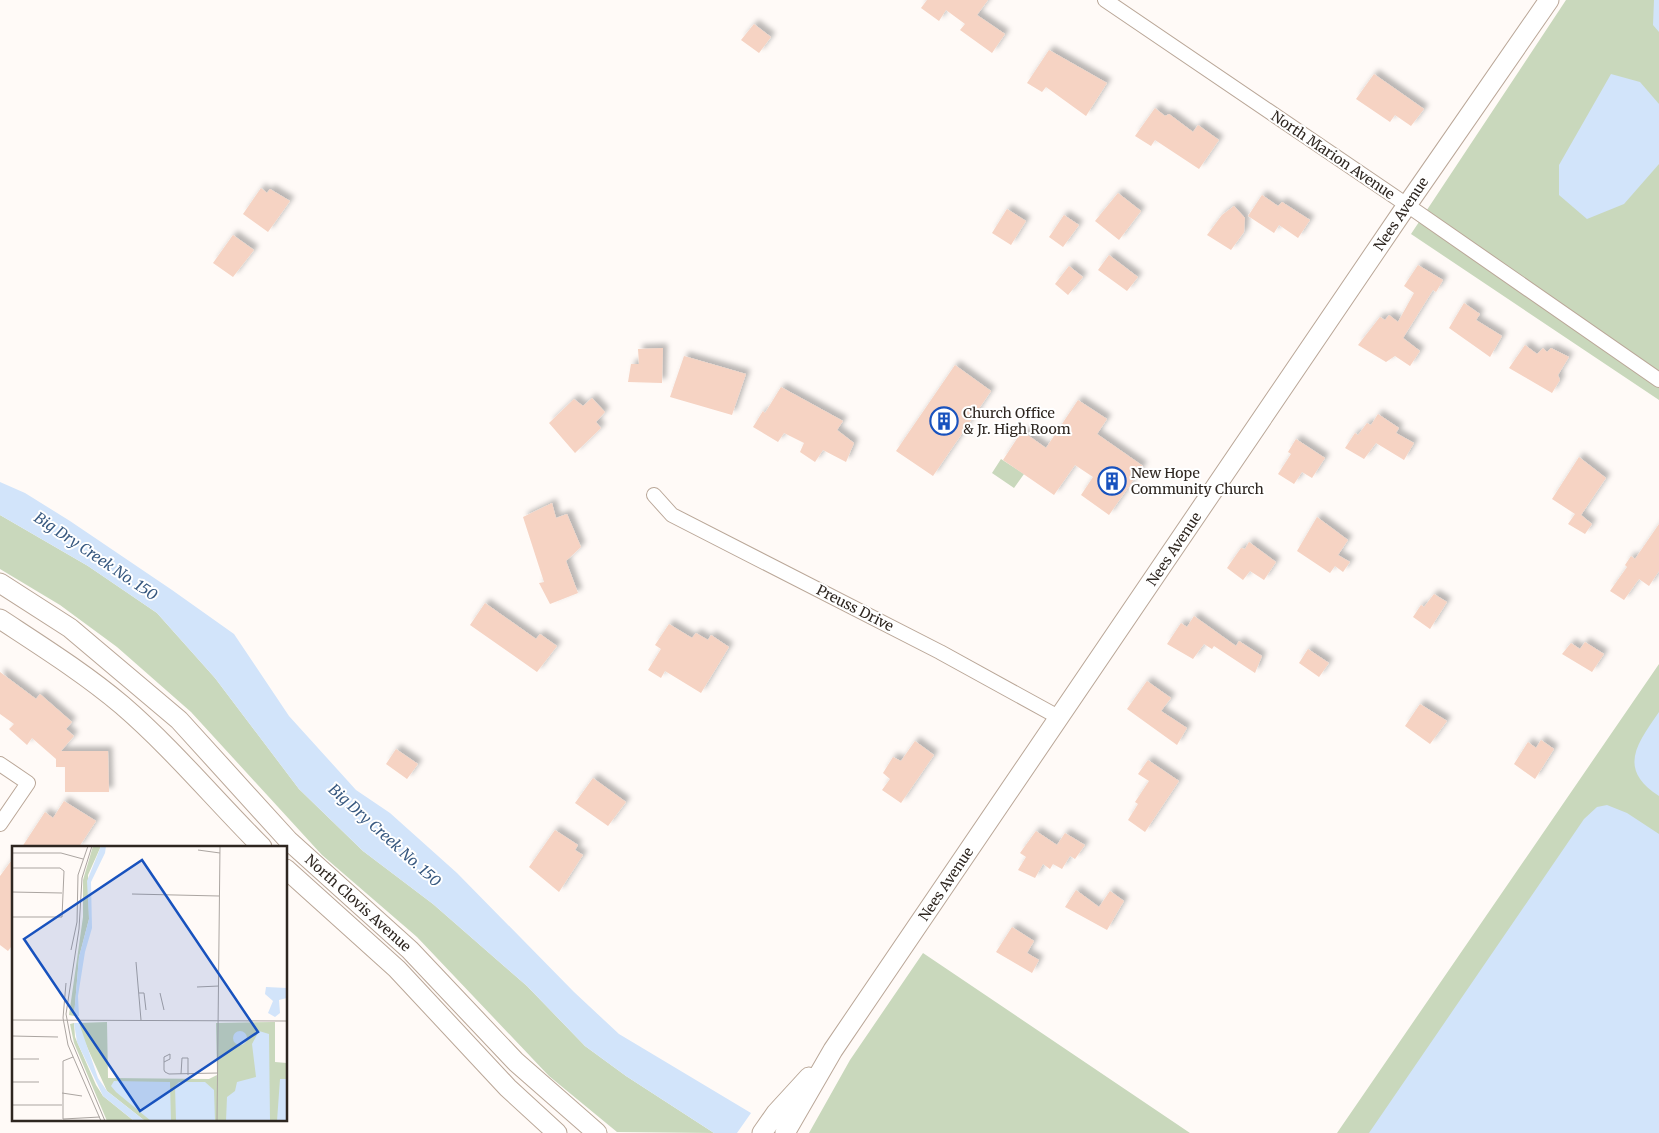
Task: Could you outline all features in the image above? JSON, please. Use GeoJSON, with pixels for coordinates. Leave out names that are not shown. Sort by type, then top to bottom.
{"type":"FeatureCollection","features":[{"type":"Feature","properties":{"kind":"main road","name":"Nees Avenue"},"geometry":{"type":"LineString","coordinates":[[784,1133],[833,1050],[1407,205],[1549,0]]}},
{"type":"Feature","properties":{"kind":"main road","name":"North Clovis Avenue"},"geometry":{"type":"LineString","coordinates":[[0,583],[70,628],[179,720],[288,840],[410,950],[516,1062],[598,1133]]}},
{"type":"Feature","properties":{"kind":"main road"},"geometry":{"type":"LineString","coordinates":[[0,619],[83,675],[122,705],[161,741],[261,846]]}},
{"type":"Feature","properties":{"kind":"main road","name":"North Clovis Avenue"},"geometry":{"type":"LineString","coordinates":[[288,871],[397,970],[508,1088],[557,1133]]}},
{"type":"Feature","properties":{"kind":"main road","name":"Nees Avenue"},"geometry":{"type":"LineString","coordinates":[[762,1133],[776,1113],[833,1050]]}},
{"type":"Feature","properties":{"kind":"street","name":"North Marion Avenue"},"geometry":{"type":"LineString","coordinates":[[1104,0],[1407,205],[1659,380]]}},
{"type":"Feature","properties":{"kind":"street","name":"Preuss Drive"},"geometry":{"type":"LineString","coordinates":[[654,495],[672,515],[940,652],[1060,718]]}},
{"type":"Feature","properties":{"kind":"street"},"geometry":{"type":"LineString","coordinates":[[0,764],[28,783],[0,824]]}},
{"type":"Feature","properties":{"kind":"green space"},"geometry":{"type":"Polygon","coordinates":[[[1566,0],[1659,0],[1659,400],[1411,234],[1566,0]]]}},
{"type":"Feature","properties":{"kind":"green space"},"geometry":{"type":"Polygon","coordinates":[[[1001,459],[1024,474],[1014,488],[992,473],[1001,459]]]}},
{"type":"Feature","properties":{"kind":"green space"},"geometry":{"type":"Polygon","coordinates":[[[0,515],[88,566],[157,613],[215,678],[299,789],[363,851],[433,904],[527,986],[585,1046],[626,1076],[714,1133],[617,1132],[549,1076],[417,937],[322,855],[191,712],[117,647],[60,605],[0,569],[0,515]]]}},
{"type":"Feature","properties":{"kind":"green space"},"geometry":{"type":"Polygon","coordinates":[[[1659,664],[1659,1133],[1337,1133],[1659,664]]]}},
{"type":"Feature","properties":{"kind":"green space"},"geometry":{"type":"Polygon","coordinates":[[[923,953],[1190,1133],[809,1133],[850,1060],[923,953]]]}},
{"type":"Feature","properties":{"kind":"water"},"geometry":{"type":"Polygon","coordinates":[[[1654,0],[1659,0],[1659,32],[1653,25],[1654,0]]]}},
{"type":"Feature","properties":{"kind":"water"},"geometry":{"type":"Polygon","coordinates":[[[1611,74],[1640,82],[1659,104],[1659,164],[1624,204],[1587,219],[1559,195],[1559,165],[1611,74]]]}},
{"type":"Feature","properties":{"kind":"water","name":"Big Dry Creek No. 150"},"geometry":{"type":"Polygon","coordinates":[[[0,482],[25,493],[70,521],[234,634],[289,716],[356,790],[390,813],[457,873],[574,992],[619,1034],[751,1113],[737,1133],[714,1133],[626,1076],[585,1046],[527,986],[433,904],[363,851],[299,789],[215,678],[157,613],[88,566],[0,515],[0,482]]]}},
{"type":"Feature","properties":{"kind":"water"},"geometry":{"type":"Polygon","coordinates":[[[1659,712],[1659,796],[1646,786],[1638,776],[1635,756],[1644,735],[1659,712]]]}},
{"type":"Feature","properties":{"kind":"water"},"geometry":{"type":"Polygon","coordinates":[[[1607,805],[1627,813],[1659,834],[1659,1133],[1369,1133],[1584,819],[1597,807],[1607,805]]]}},
{"type":"Feature","properties":{"kind":"building"},"geometry":{"type":"Polygon","coordinates":[[[927,0],[988,0],[977,15],[1005,34],[992,53],[960,30],[965,24],[946,10],[939,21],[921,8],[927,0]]]}},
{"type":"Feature","properties":{"kind":"building"},"geometry":{"type":"Polygon","coordinates":[[[754,24],[771,37],[759,53],[741,40],[754,24]]]}},
{"type":"Feature","properties":{"kind":"building"},"geometry":{"type":"Polygon","coordinates":[[[1049,50],[1107,83],[1086,116],[1046,87],[1042,92],[1027,83],[1049,50]]]}},
{"type":"Feature","properties":{"kind":"building"},"geometry":{"type":"Polygon","coordinates":[[[1374,74],[1424,109],[1411,126],[1395,115],[1390,122],[1356,99],[1374,74]]]}},
{"type":"Feature","properties":{"kind":"building"},"geometry":{"type":"Polygon","coordinates":[[[1155,108],[1165,116],[1169,114],[1193,132],[1198,125],[1219,140],[1199,169],[1155,140],[1151,146],[1135,136],[1155,108]]]}},
{"type":"Feature","properties":{"kind":"building"},"geometry":{"type":"Polygon","coordinates":[[[261,188],[267,193],[270,189],[290,201],[268,232],[243,214],[261,188]]]}},
{"type":"Feature","properties":{"kind":"building"},"geometry":{"type":"Polygon","coordinates":[[[1118,193],[1141,211],[1119,240],[1095,221],[1118,193]]]}},
{"type":"Feature","properties":{"kind":"building"},"geometry":{"type":"Polygon","coordinates":[[[1262,195],[1278,206],[1282,202],[1310,220],[1298,238],[1279,225],[1274,233],[1248,216],[1262,195]]]}},
{"type":"Feature","properties":{"kind":"building"},"geometry":{"type":"Polygon","coordinates":[[[1234,206],[1245,218],[1244,232],[1231,250],[1207,235],[1222,215],[1234,206]]]}},
{"type":"Feature","properties":{"kind":"building"},"geometry":{"type":"Polygon","coordinates":[[[1007,209],[1026,221],[1011,245],[992,233],[1007,209]]]}},
{"type":"Feature","properties":{"kind":"building"},"geometry":{"type":"Polygon","coordinates":[[[1064,215],[1079,225],[1063,247],[1049,237],[1064,215]]]}},
{"type":"Feature","properties":{"kind":"building"},"geometry":{"type":"Polygon","coordinates":[[[233,235],[254,250],[233,277],[213,263],[233,235]]]}},
{"type":"Feature","properties":{"kind":"building"},"geometry":{"type":"Polygon","coordinates":[[[1109,255],[1138,277],[1127,291],[1098,270],[1109,255]]]}},
{"type":"Feature","properties":{"kind":"building"},"geometry":{"type":"Polygon","coordinates":[[[1418,265],[1443,280],[1436,292],[1433,290],[1403,338],[1420,351],[1410,366],[1395,356],[1386,362],[1358,345],[1380,317],[1385,320],[1389,315],[1398,322],[1414,293],[1404,286],[1418,265]]]}},
{"type":"Feature","properties":{"kind":"building"},"geometry":{"type":"Polygon","coordinates":[[[1069,266],[1083,277],[1068,295],[1055,284],[1069,266]]]}},
{"type":"Feature","properties":{"kind":"building"},"geometry":{"type":"Polygon","coordinates":[[[1464,303],[1480,314],[1476,320],[1502,336],[1490,357],[1449,328],[1464,303]]]}},
{"type":"Feature","properties":{"kind":"building"},"geometry":{"type":"Polygon","coordinates":[[[1525,345],[1537,354],[1543,348],[1547,352],[1551,348],[1569,357],[1558,375],[1560,380],[1552,393],[1509,368],[1525,345]]]}},
{"type":"Feature","properties":{"kind":"building"},"geometry":{"type":"Polygon","coordinates":[[[663,348],[662,383],[628,382],[631,364],[639,364],[638,349],[663,348]]]}},
{"type":"Feature","properties":{"kind":"building"},"geometry":{"type":"Polygon","coordinates":[[[684,356],[746,374],[732,415],[670,397],[684,356]]]}},
{"type":"Feature","properties":{"kind":"building","name":"Church Office & Jr. High Room"},"geometry":{"type":"Polygon","coordinates":[[[955,365],[991,391],[933,476],[896,451],[955,365]]]}},
{"type":"Feature","properties":{"kind":"building"},"geometry":{"type":"Polygon","coordinates":[[[781,387],[843,421],[837,430],[854,443],[846,462],[823,450],[815,462],[800,452],[804,443],[784,433],[778,442],[753,427],[763,411],[765,413],[781,387]]]}},
{"type":"Feature","properties":{"kind":"building"},"geometry":{"type":"Polygon","coordinates":[[[592,398],[605,412],[596,422],[601,428],[575,453],[549,423],[574,399],[583,406],[592,398]]]}},
{"type":"Feature","properties":{"kind":"building"},"geometry":{"type":"Polygon","coordinates":[[[1078,400],[1107,419],[1097,434],[1143,466],[1109,515],[1081,495],[1093,477],[1075,465],[1054,495],[1003,460],[1022,431],[1046,448],[1078,400]]]}},
{"type":"Feature","properties":{"kind":"building"},"geometry":{"type":"Polygon","coordinates":[[[1378,414],[1399,428],[1396,433],[1414,443],[1404,460],[1376,443],[1364,459],[1345,448],[1355,433],[1358,435],[1367,423],[1371,425],[1378,414]]]}},
{"type":"Feature","properties":{"kind":"building"},"geometry":{"type":"Polygon","coordinates":[[[1296,439],[1325,458],[1312,478],[1302,472],[1294,484],[1278,474],[1291,454],[1288,452],[1296,439]]]}},
{"type":"Feature","properties":{"kind":"building"},"geometry":{"type":"Polygon","coordinates":[[[1579,457],[1606,478],[1581,515],[1592,524],[1585,534],[1568,524],[1575,514],[1552,499],[1579,457]]]}},
{"type":"Feature","properties":{"kind":"building"},"geometry":{"type":"Polygon","coordinates":[[[552,503],[556,518],[567,514],[581,547],[566,561],[578,593],[550,604],[539,583],[544,582],[523,517],[552,503]]]}},
{"type":"Feature","properties":{"kind":"building"},"geometry":{"type":"Polygon","coordinates":[[[1317,517],[1348,540],[1338,555],[1350,562],[1343,572],[1335,566],[1330,573],[1297,551],[1317,517]]]}},
{"type":"Feature","properties":{"kind":"building"},"geometry":{"type":"Polygon","coordinates":[[[1659,524],[1659,571],[1649,586],[1639,579],[1624,600],[1610,591],[1627,567],[1625,565],[1631,556],[1635,559],[1659,524]]]}},
{"type":"Feature","properties":{"kind":"building"},"geometry":{"type":"Polygon","coordinates":[[[1249,542],[1276,562],[1264,580],[1250,571],[1243,580],[1227,568],[1241,548],[1245,549],[1249,542]]]}},
{"type":"Feature","properties":{"kind":"building"},"geometry":{"type":"Polygon","coordinates":[[[1434,594],[1447,602],[1430,629],[1413,617],[1421,605],[1424,607],[1434,594]]]}},
{"type":"Feature","properties":{"kind":"building"},"geometry":{"type":"Polygon","coordinates":[[[485,603],[536,639],[540,634],[557,646],[537,672],[470,625],[485,603]]]}},
{"type":"Feature","properties":{"kind":"building"},"geometry":{"type":"Polygon","coordinates":[[[1194,616],[1236,646],[1239,641],[1262,656],[1255,673],[1214,646],[1212,649],[1204,644],[1193,659],[1167,644],[1181,623],[1187,627],[1194,616]]]}},
{"type":"Feature","properties":{"kind":"building"},"geometry":{"type":"Polygon","coordinates":[[[669,624],[692,638],[696,633],[708,640],[711,635],[729,647],[701,693],[665,671],[661,678],[648,670],[661,649],[655,645],[669,624]]]}},
{"type":"Feature","properties":{"kind":"building"},"geometry":{"type":"Polygon","coordinates":[[[1585,642],[1604,654],[1592,672],[1562,654],[1571,643],[1580,649],[1585,642]]]}},
{"type":"Feature","properties":{"kind":"building"},"geometry":{"type":"Polygon","coordinates":[[[1308,649],[1329,663],[1319,677],[1299,663],[1308,649]]]}},
{"type":"Feature","properties":{"kind":"building"},"geometry":{"type":"Polygon","coordinates":[[[0,672],[36,699],[40,694],[72,722],[66,729],[74,736],[61,751],[108,751],[109,792],[65,792],[65,767],[56,767],[56,759],[32,738],[27,745],[9,729],[14,724],[0,714],[0,672]]]}},
{"type":"Feature","properties":{"kind":"building"},"geometry":{"type":"Polygon","coordinates":[[[1147,681],[1171,698],[1161,711],[1187,728],[1177,745],[1127,709],[1147,681]]]}},
{"type":"Feature","properties":{"kind":"building"},"geometry":{"type":"Polygon","coordinates":[[[1420,704],[1447,721],[1430,744],[1405,726],[1420,704]]]}},
{"type":"Feature","properties":{"kind":"building"},"geometry":{"type":"Polygon","coordinates":[[[1541,740],[1554,749],[1535,779],[1514,764],[1528,742],[1536,748],[1541,740]]]}},
{"type":"Feature","properties":{"kind":"building"},"geometry":{"type":"Polygon","coordinates":[[[915,741],[934,755],[901,803],[882,790],[890,779],[883,773],[893,757],[901,761],[915,741]]]}},
{"type":"Feature","properties":{"kind":"building"},"geometry":{"type":"Polygon","coordinates":[[[396,749],[418,764],[407,779],[386,764],[396,749]]]}},
{"type":"Feature","properties":{"kind":"building"},"geometry":{"type":"Polygon","coordinates":[[[1148,760],[1179,781],[1145,832],[1128,820],[1138,804],[1135,802],[1149,781],[1138,774],[1148,760]]]}},
{"type":"Feature","properties":{"kind":"building"},"geometry":{"type":"Polygon","coordinates":[[[593,778],[626,802],[608,826],[575,803],[593,778]]]}},
{"type":"Feature","properties":{"kind":"building"},"geometry":{"type":"Polygon","coordinates":[[[64,801],[96,821],[80,846],[23,846],[45,812],[53,818],[64,801]]]}},
{"type":"Feature","properties":{"kind":"building"},"geometry":{"type":"Polygon","coordinates":[[[555,830],[578,845],[575,850],[583,855],[559,892],[529,867],[555,830]]]}},
{"type":"Feature","properties":{"kind":"building"},"geometry":{"type":"Polygon","coordinates":[[[1036,831],[1057,845],[1065,833],[1085,845],[1075,859],[1070,856],[1062,869],[1053,864],[1050,869],[1043,864],[1035,878],[1018,870],[1026,857],[1020,853],[1036,831]]]}},
{"type":"Feature","properties":{"kind":"building"},"geometry":{"type":"Polygon","coordinates":[[[12,860],[12,946],[8,951],[0,945],[0,876],[12,860]]]}},
{"type":"Feature","properties":{"kind":"building"},"geometry":{"type":"Polygon","coordinates":[[[1076,890],[1099,907],[1110,891],[1124,901],[1107,930],[1065,907],[1076,890]]]}},
{"type":"Feature","properties":{"kind":"building"},"geometry":{"type":"Polygon","coordinates":[[[1012,927],[1034,941],[1027,953],[1039,960],[1032,973],[996,952],[1012,927]]]}},
{"type":"Feature","properties":{"kind":"place","name":"Church Office & Jr. High Room"},"geometry":{"type":"Point","coordinates":[944,421]}},
{"type":"Feature","properties":{"kind":"place","name":"New Hope Community Church"},"geometry":{"type":"Point","coordinates":[1112,481]}}]}
